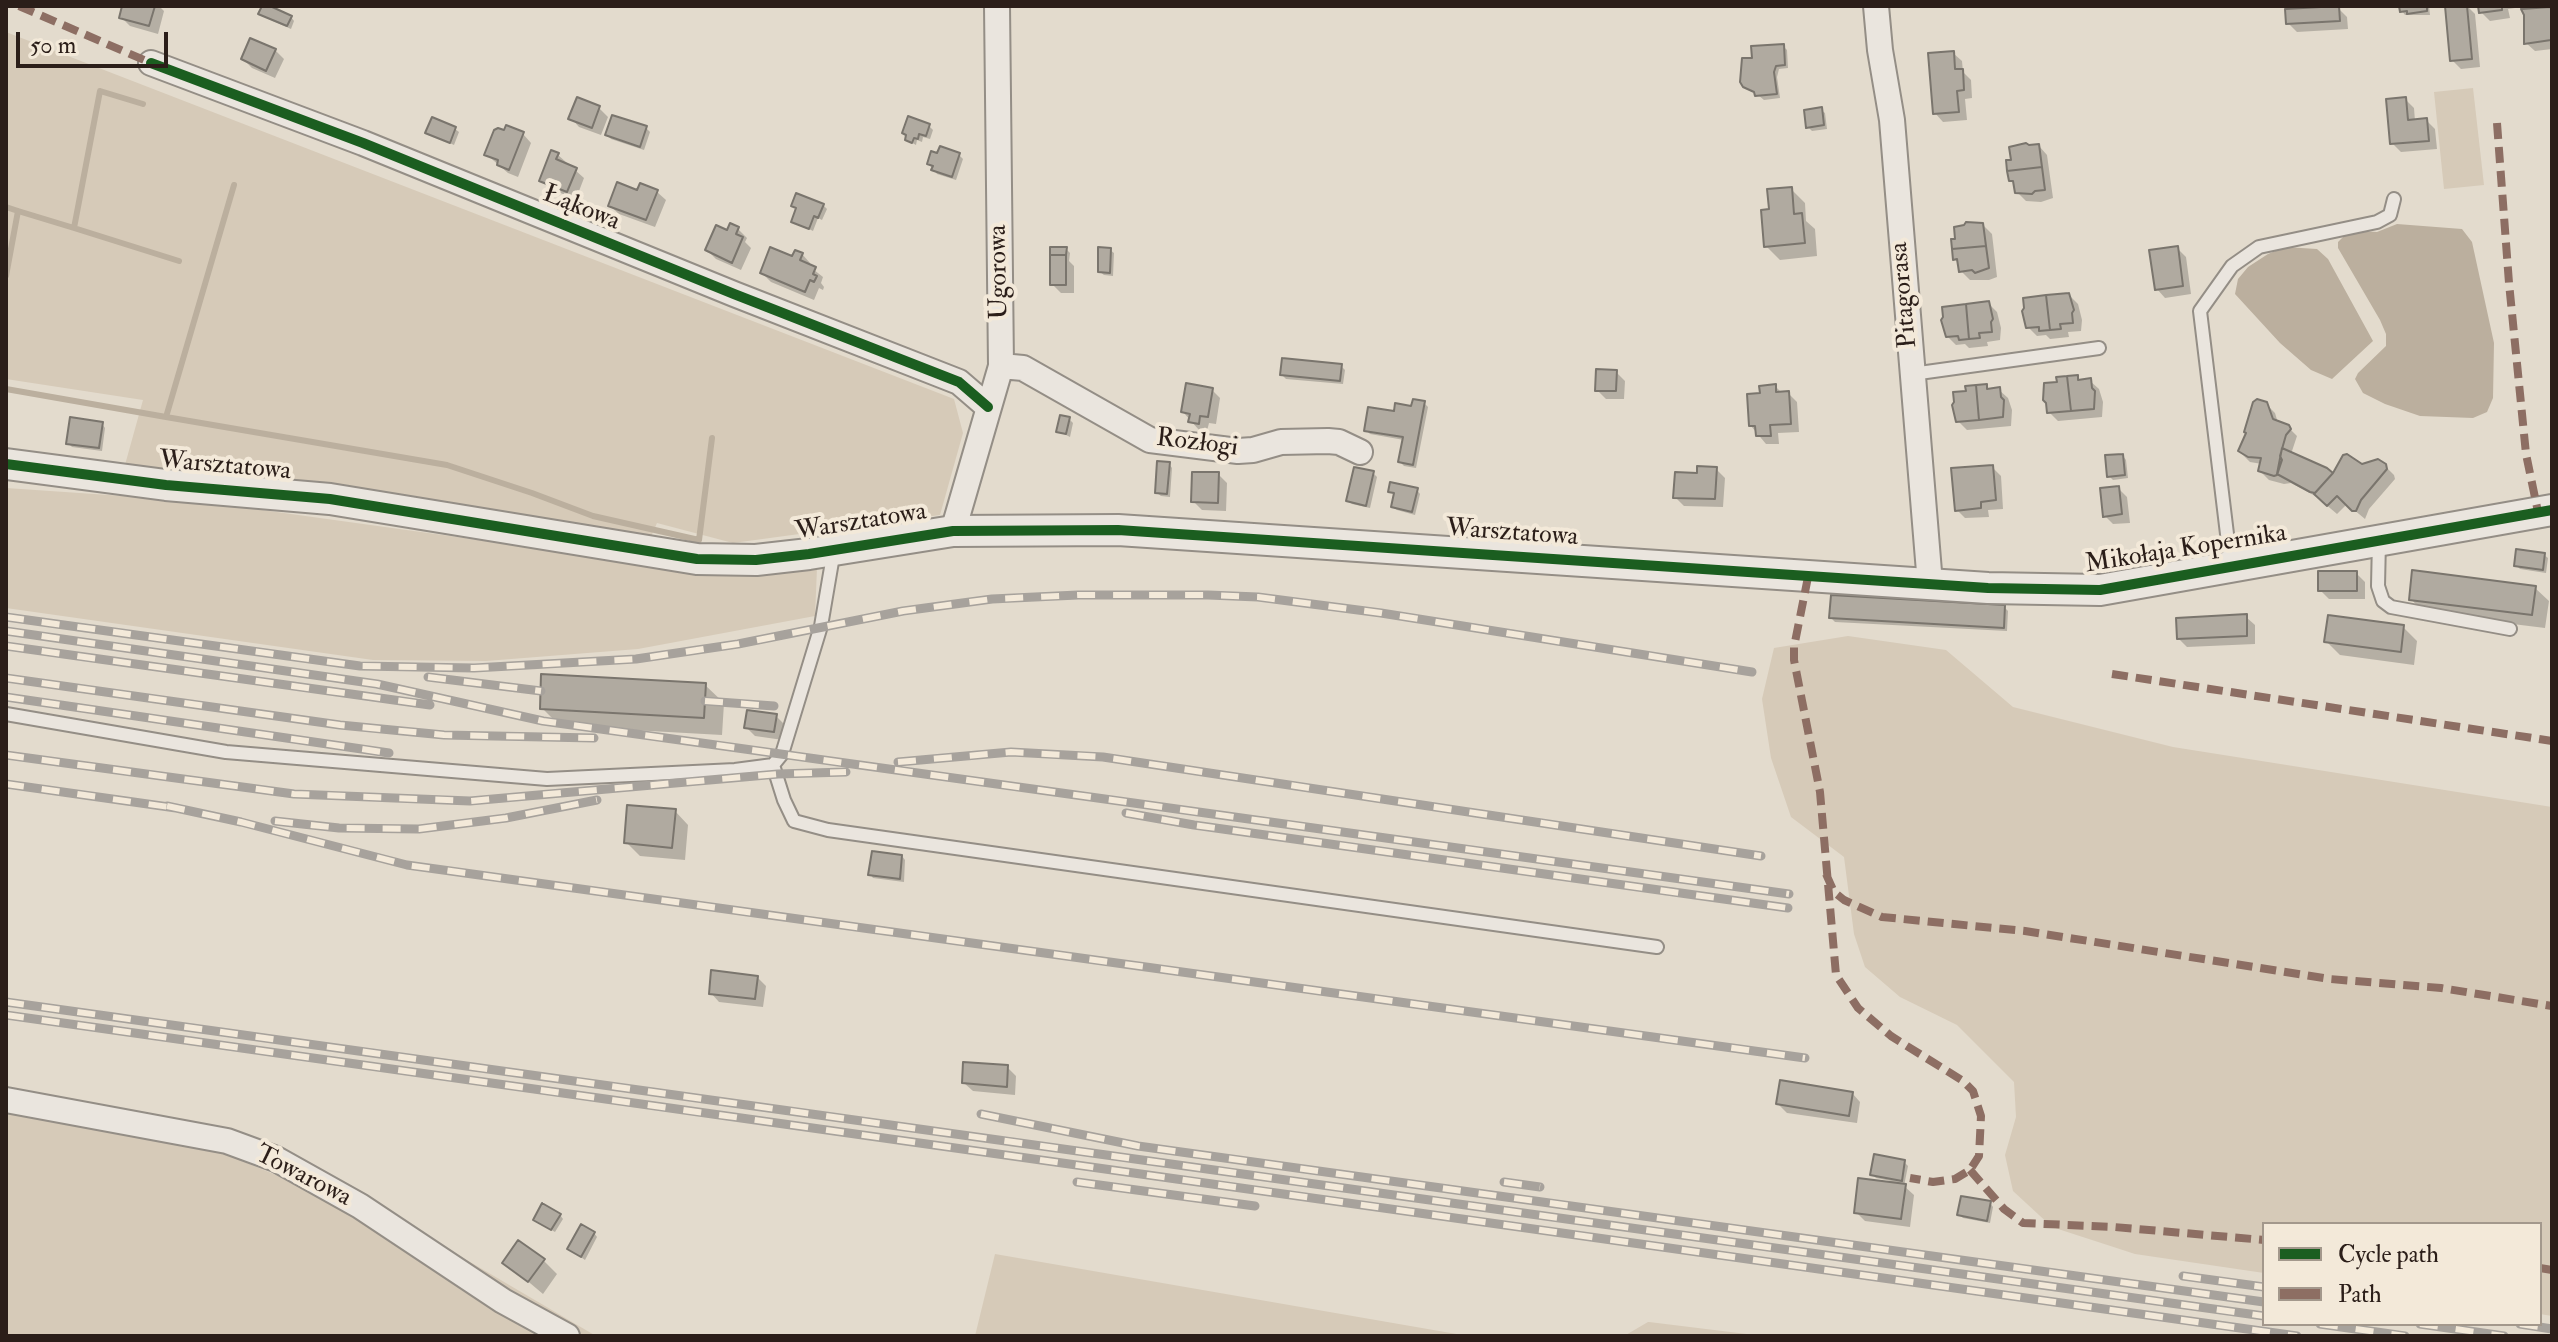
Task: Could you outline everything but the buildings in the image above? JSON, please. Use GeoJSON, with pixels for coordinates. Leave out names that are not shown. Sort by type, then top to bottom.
{"type":"FeatureCollection","features":[{"type":"Feature","properties":{"kind":"street","name":"Ugorowa"},"geometry":{"type":"LineString","coordinates":[[953,531],[1001,366],[997,6]]}},
{"type":"Feature","properties":{"kind":"street","name":"Pitagorasa"},"geometry":{"type":"LineString","coordinates":[[1876,6],[1892,120],[1930,584]]}},
{"type":"Feature","properties":{"kind":"street","name":"Łąkowa"},"geometry":{"type":"LineString","coordinates":[[151,63],[363,143],[959,382],[988,407]]}},
{"type":"Feature","properties":{"kind":"street","name":"Rozłogi"},"geometry":{"type":"LineString","coordinates":[[1001,366],[1023,368],[1150,440],[1238,451],[1281,442],[1328,441],[1339,442],[1360,452]]}},
{"type":"Feature","properties":{"kind":"street","name":"Warsztatowa"},"geometry":{"type":"LineString","coordinates":[[6,464],[166,485],[330,499],[697,559],[756,560],[953,531],[1118,530],[1728,571]]}},
{"type":"Feature","properties":{"kind":"street","name":"Mikołaja Kopernika"},"geometry":{"type":"LineString","coordinates":[[1728,571],[1930,584],[2100,590],[2552,510]]}},
{"type":"Feature","properties":{"kind":"street","name":"Towarowa"},"geometry":{"type":"LineString","coordinates":[[6,1100],[214,1138],[276,1159],[360,1206],[503,1301],[567,1336]]}},
{"type":"Feature","properties":{"kind":"lane"},"geometry":{"type":"LineString","coordinates":[[2231,567],[2200,311],[2232,266],[2259,247],[2377,222],[2390,215],[2394,199]]}},
{"type":"Feature","properties":{"kind":"lane"},"geometry":{"type":"LineString","coordinates":[[1912,374],[2099,348]]}},
{"type":"Feature","properties":{"kind":"lane"},"geometry":{"type":"LineString","coordinates":[[2379,540],[2378,586],[2383,601],[2391,607],[2510,629]]}},
{"type":"Feature","properties":{"kind":"lane"},"geometry":{"type":"LineString","coordinates":[[6,714],[226,752],[547,779],[735,770],[773,765],[782,754],[821,626],[834,550]]}},
{"type":"Feature","properties":{"kind":"lane"},"geometry":{"type":"LineString","coordinates":[[773,765],[794,821],[828,830],[1657,947]]}},
{"type":"Feature","properties":{"kind":"shaded area"},"geometry":{"type":"Polygon","coordinates":[[[6,32],[954,399],[963,433],[940,515],[733,543],[657,523],[649,541],[123,472],[143,400],[6,379],[6,32]]]}},
{"type":"Feature","properties":{"kind":"shaded area"},"geometry":{"type":"Polygon","coordinates":[[[2473,88],[2484,185],[2444,189],[2434,92],[2473,88]]]}},
{"type":"Feature","properties":{"kind":"shaded area"},"geometry":{"type":"Polygon","coordinates":[[[2397,224],[2462,229],[2472,242],[2494,343],[2493,398],[2487,412],[2473,418],[2420,416],[2363,393],[2355,379],[2386,346],[2386,334],[2338,248],[2338,242],[2344,236],[2360,231],[2377,232],[2397,224]]]}},
{"type":"Feature","properties":{"kind":"shaded area"},"geometry":{"type":"Polygon","coordinates":[[[2285,247],[2317,249],[2328,259],[2373,341],[2332,379],[2311,370],[2280,343],[2235,294],[2238,279],[2248,267],[2285,247]]]}},
{"type":"Feature","properties":{"kind":"shaded area"},"geometry":{"type":"Polygon","coordinates":[[[6,488],[197,501],[580,554],[734,571],[817,568],[815,616],[638,649],[486,661],[373,660],[6,608],[6,488]]]}},
{"type":"Feature","properties":{"kind":"shaded area"},"geometry":{"type":"Polygon","coordinates":[[[1848,636],[1946,650],[2013,707],[2173,747],[2552,807],[2552,1316],[2542,1314],[2542,1222],[2262,1222],[2262,1273],[2135,1254],[2052,1227],[2013,1191],[2005,1155],[2016,1117],[2014,1082],[1957,1025],[1900,997],[1865,967],[1854,934],[1844,857],[1791,817],[1771,758],[1762,699],[1774,648],[1848,636]]]}},
{"type":"Feature","properties":{"kind":"shaded area"},"geometry":{"type":"Polygon","coordinates":[[[6,1108],[218,1151],[334,1199],[440,1268],[448,1249],[596,1336],[6,1336],[6,1108]]]}},
{"type":"Feature","properties":{"kind":"shaded area"},"geometry":{"type":"Polygon","coordinates":[[[995,1254],[1468,1336],[975,1336],[995,1254]]]}},
{"type":"Feature","properties":{"kind":"shaded area"},"geometry":{"type":"Polygon","coordinates":[[[1649,1322],[1763,1336],[1624,1336],[1649,1322]]]}},
{"type":"Feature","properties":{"kind":"waterway"},"geometry":{"type":"LineString","coordinates":[[6,276],[18,211],[74,228],[100,91],[143,104]]}},
{"type":"Feature","properties":{"kind":"waterway"},"geometry":{"type":"LineString","coordinates":[[6,389],[166,417],[234,185]]}},
{"type":"Feature","properties":{"kind":"waterway"},"geometry":{"type":"LineString","coordinates":[[6,207],[18,211]]}},
{"type":"Feature","properties":{"kind":"waterway"},"geometry":{"type":"LineString","coordinates":[[74,228],[179,261]]}},
{"type":"Feature","properties":{"kind":"waterway"},"geometry":{"type":"LineString","coordinates":[[166,417],[447,465],[593,516],[699,540],[712,438]]}},
{"type":"Feature","properties":{"kind":"railway"},"geometry":{"type":"LineString","coordinates":[[6,617],[360,666],[474,668],[636,659],[738,644],[903,611],[992,599],[1078,595],[1208,595],[1258,597],[1381,613],[1752,672]]}},
{"type":"Feature","properties":{"kind":"railway"},"geometry":{"type":"LineString","coordinates":[[6,631],[377,684],[543,721],[1789,894]]}},
{"type":"Feature","properties":{"kind":"railway"},"geometry":{"type":"LineString","coordinates":[[6,646],[430,705]]}},
{"type":"Feature","properties":{"kind":"railway"},"geometry":{"type":"LineString","coordinates":[[428,677],[541,691]]}},
{"type":"Feature","properties":{"kind":"railway"},"geometry":{"type":"LineString","coordinates":[[6,678],[340,725],[444,735],[594,738]]}},
{"type":"Feature","properties":{"kind":"railway"},"geometry":{"type":"LineString","coordinates":[[6,697],[389,753]]}},
{"type":"Feature","properties":{"kind":"railway"},"geometry":{"type":"LineString","coordinates":[[705,701],[774,706]]}},
{"type":"Feature","properties":{"kind":"railway"},"geometry":{"type":"LineString","coordinates":[[898,762],[1011,752],[1103,757],[1761,856]]}},
{"type":"Feature","properties":{"kind":"railway"},"geometry":{"type":"LineString","coordinates":[[6,755],[294,794],[470,801],[778,774],[846,772]]}},
{"type":"Feature","properties":{"kind":"railway"},"geometry":{"type":"LineString","coordinates":[[6,784],[176,808]]}},
{"type":"Feature","properties":{"kind":"railway"},"geometry":{"type":"LineString","coordinates":[[275,821],[339,828],[419,829],[506,818],[597,800]]}},
{"type":"Feature","properties":{"kind":"railway"},"geometry":{"type":"LineString","coordinates":[[167,806],[407,865],[1805,1058]]}},
{"type":"Feature","properties":{"kind":"railway"},"geometry":{"type":"LineString","coordinates":[[1126,813],[1788,908]]}},
{"type":"Feature","properties":{"kind":"railway"},"geometry":{"type":"LineString","coordinates":[[6,1002],[2262,1316]]}},
{"type":"Feature","properties":{"kind":"railway"},"geometry":{"type":"LineString","coordinates":[[6,1015],[2297,1336]]}},
{"type":"Feature","properties":{"kind":"railway"},"geometry":{"type":"LineString","coordinates":[[981,1114],[1138,1146],[2262,1302]]}},
{"type":"Feature","properties":{"kind":"railway"},"geometry":{"type":"LineString","coordinates":[[1077,1182],[1255,1206]]}},
{"type":"Feature","properties":{"kind":"railway"},"geometry":{"type":"LineString","coordinates":[[1504,1182],[1540,1187]]}},
{"type":"Feature","properties":{"kind":"railway"},"geometry":{"type":"LineString","coordinates":[[2183,1276],[2262,1287]]}},
{"type":"Feature","properties":{"kind":"railway"},"geometry":{"type":"LineString","coordinates":[[2334,1326],[2405,1336]]}},
{"type":"Feature","properties":{"kind":"railway"},"geometry":{"type":"LineString","coordinates":[[2434,1326],[2504,1336]]}},
{"type":"Feature","properties":{"kind":"railway"},"geometry":{"type":"LineString","coordinates":[[2533,1326],[2552,1329]]}},
{"type":"Feature","properties":{"kind":"marked path"},"geometry":{"type":"LineString","coordinates":[[19,6],[151,63]]}},
{"type":"Feature","properties":{"kind":"marked path"},"geometry":{"type":"LineString","coordinates":[[2497,123],[2526,454],[2538,512]]}},
{"type":"Feature","properties":{"kind":"marked path"},"geometry":{"type":"LineString","coordinates":[[1808,577],[1794,660],[1820,792],[1836,975],[1858,1008],[1891,1036],[1963,1081],[1973,1091],[1981,1116],[1979,1156],[1970,1170],[1955,1179],[1933,1182],[1910,1178]]}},
{"type":"Feature","properties":{"kind":"marked path"},"geometry":{"type":"LineString","coordinates":[[2112,674],[2552,741]]}},
{"type":"Feature","properties":{"kind":"marked path"},"geometry":{"type":"LineString","coordinates":[[1826,874],[1834,892],[1844,900],[1882,917],[2025,931],[2330,979],[2441,988],[2552,1006]]}},
{"type":"Feature","properties":{"kind":"marked path"},"geometry":{"type":"LineString","coordinates":[[1970,1170],[2004,1209],[2023,1223],[2114,1227],[2262,1240]]}},
{"type":"Feature","properties":{"kind":"marked path"},"geometry":{"type":"LineString","coordinates":[[2542,1268],[2552,1270]]}},
{"type":"Feature","properties":{"kind":"cycle path"},"geometry":{"type":"LineString","coordinates":[[151,63],[363,143],[959,382],[988,407]]}},
{"type":"Feature","properties":{"kind":"cycle path"},"geometry":{"type":"LineString","coordinates":[[6,464],[166,485],[330,499],[697,559],[756,560],[953,531],[1118,530],[1988,588],[2100,590],[2552,510]]}}]}
